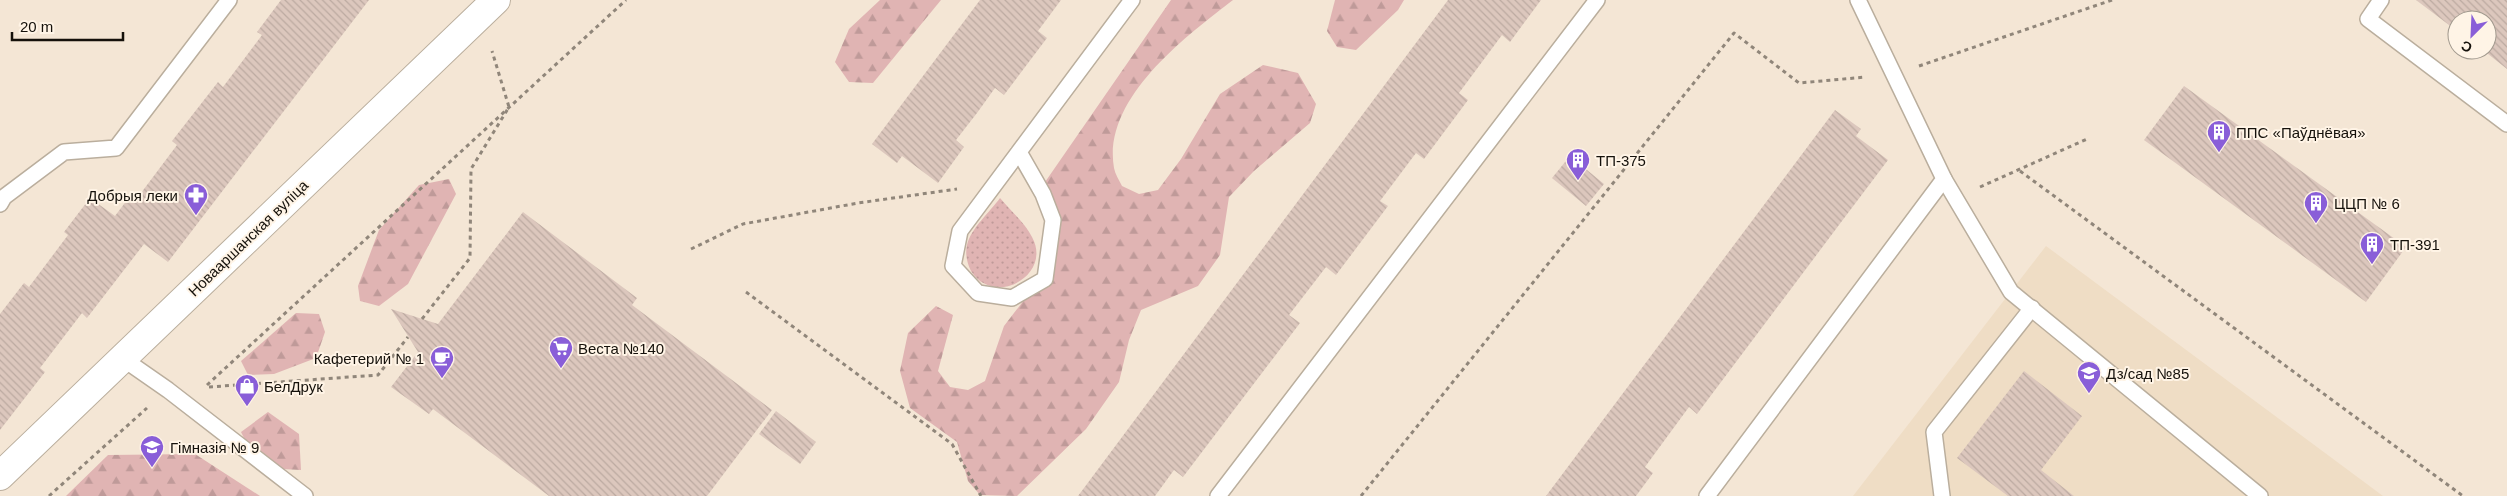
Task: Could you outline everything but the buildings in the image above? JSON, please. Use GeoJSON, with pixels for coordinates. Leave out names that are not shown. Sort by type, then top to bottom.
{"type":"FeatureCollection","features":[{"type":"Feature","properties":{"kind":"street","name":"Новааршанская вуліца"},"geometry":{"type":"LineString","coordinates":[[0,476],[496,0]]}},
{"type":"Feature","properties":{"kind":"lane"},"geometry":{"type":"LineString","coordinates":[[0,204],[4,197],[64,152],[116,148],[229,0]]}},
{"type":"Feature","properties":{"kind":"lane"},"geometry":{"type":"LineString","coordinates":[[1019,152],[1043,194],[1053,220],[1045,278],[1012,298],[978,293],[953,266],[960,231],[1132,0]]}},
{"type":"Feature","properties":{"kind":"lane"},"geometry":{"type":"LineString","coordinates":[[1218,496],[1597,0]]}},
{"type":"Feature","properties":{"kind":"lane"},"geometry":{"type":"LineString","coordinates":[[1858,0],[1944,179],[2011,292],[2260,496]]}},
{"type":"Feature","properties":{"kind":"lane"},"geometry":{"type":"LineString","coordinates":[[2381,0],[2368,19],[2507,124]]}},
{"type":"Feature","properties":{"kind":"lane"},"geometry":{"type":"LineString","coordinates":[[1707,496],[1944,179]]}},
{"type":"Feature","properties":{"kind":"lane"},"geometry":{"type":"LineString","coordinates":[[1942,496],[1934,432],[2032,308]]}},
{"type":"Feature","properties":{"kind":"lane"},"geometry":{"type":"LineString","coordinates":[[122,358],[168,390],[305,496]]}},
{"type":"Feature","properties":{"kind":"path"},"geometry":{"type":"LineString","coordinates":[[408,337],[378,375],[205,388],[626,0]]}},
{"type":"Feature","properties":{"kind":"path"},"geometry":{"type":"LineString","coordinates":[[1361,496],[1734,33],[1800,83],[1894,74],[2112,0]]}},
{"type":"Feature","properties":{"kind":"path"},"geometry":{"type":"LineString","coordinates":[[422,319],[470,258],[471,169],[509,107],[492,50]]}},
{"type":"Feature","properties":{"kind":"path"},"geometry":{"type":"LineString","coordinates":[[1944,179],[1976,189],[2087,139]]}},
{"type":"Feature","properties":{"kind":"path"},"geometry":{"type":"LineString","coordinates":[[2020,170],[2464,496]]}},
{"type":"Feature","properties":{"kind":"path"},"geometry":{"type":"LineString","coordinates":[[691,249],[742,224],[858,203],[995,184]]}},
{"type":"Feature","properties":{"kind":"path"},"geometry":{"type":"LineString","coordinates":[[746,292],[952,444],[981,496]]}},
{"type":"Feature","properties":{"kind":"path"},"geometry":{"type":"LineString","coordinates":[[49,496],[168,390]]}},
{"type":"Feature","properties":{"kind":"shaded area","name":"Дз/сад №85"},"geometry":{"type":"Polygon","coordinates":[[[2046,246],[2383,496],[1853,496],[2046,246]]]}},
{"type":"Feature","properties":{"kind":"green space"},"geometry":{"type":"Polygon","coordinates":[[[880,0],[941,0],[873,83],[849,82],[835,62],[849,29],[880,0]]]}},
{"type":"Feature","properties":{"kind":"green space"},"geometry":{"type":"Polygon","coordinates":[[[1171,0],[1233,0],[1171,51],[1134,94],[1121,118],[1114,142],[1114,168],[1122,186],[1139,194],[1158,190],[1181,159],[1220,94],[1263,65],[1298,73],[1316,104],[1310,123],[1254,171],[1229,197],[1220,255],[1198,286],[1141,310],[1129,340],[1119,382],[1086,429],[1017,496],[980,495],[968,481],[957,442],[910,408],[900,371],[908,333],[936,306],[953,315],[938,371],[950,387],[968,390],[985,381],[1004,326],[1051,265],[1043,185],[1171,0]]]}},
{"type":"Feature","properties":{"kind":"green space"},"geometry":{"type":"Polygon","coordinates":[[[1335,0],[1404,0],[1398,10],[1356,50],[1337,47],[1327,31],[1335,0]]]}},
{"type":"Feature","properties":{"kind":"green space"},"geometry":{"type":"Polygon","coordinates":[[[449,179],[456,194],[408,284],[379,306],[360,301],[358,286],[379,230],[419,185],[449,179]]]}},
{"type":"Feature","properties":{"kind":"green space"},"geometry":{"type":"Polygon","coordinates":[[[1000,198],[1032,237],[1036,251],[1035,264],[1028,274],[1018,282],[1006,287],[993,287],[981,282],[971,271],[968,265],[966,248],[972,232],[1000,198]]]}},
{"type":"Feature","properties":{"kind":"green space"},"geometry":{"type":"Polygon","coordinates":[[[296,313],[319,314],[325,332],[316,358],[274,374],[248,375],[241,361],[296,313]]]}},
{"type":"Feature","properties":{"kind":"green space"},"geometry":{"type":"Polygon","coordinates":[[[268,412],[299,434],[301,470],[282,469],[247,444],[241,432],[268,412]]]}},
{"type":"Feature","properties":{"kind":"green space"},"geometry":{"type":"Polygon","coordinates":[[[195,454],[260,496],[66,496],[108,455],[195,454]]]}},
{"type":"Feature","properties":{"kind":"place","name":"ППС «Паўднёвая»"},"geometry":{"type":"Point","coordinates":[2219,153]}},
{"type":"Feature","properties":{"kind":"place","name":"ТП-375"},"geometry":{"type":"Point","coordinates":[1578,181]}},
{"type":"Feature","properties":{"kind":"place","name":"Добрыя леки"},"geometry":{"type":"Point","coordinates":[196,216]}},
{"type":"Feature","properties":{"kind":"place","name":"ЦЦП № 6"},"geometry":{"type":"Point","coordinates":[2316,224]}},
{"type":"Feature","properties":{"kind":"place","name":"ТП-391"},"geometry":{"type":"Point","coordinates":[2372,265]}},
{"type":"Feature","properties":{"kind":"place","name":"Веста №140"},"geometry":{"type":"Point","coordinates":[561,369]}},
{"type":"Feature","properties":{"kind":"place","name":"Кафетерий № 1"},"geometry":{"type":"Point","coordinates":[442,379]}},
{"type":"Feature","properties":{"kind":"place","name":"Дз/сад №85"},"geometry":{"type":"Point","coordinates":[2089,394]}},
{"type":"Feature","properties":{"kind":"place","name":"БелДрук"},"geometry":{"type":"Point","coordinates":[247,407]}},
{"type":"Feature","properties":{"kind":"place","name":"Гімназія № 9"},"geometry":{"type":"Point","coordinates":[152,468]}}]}
